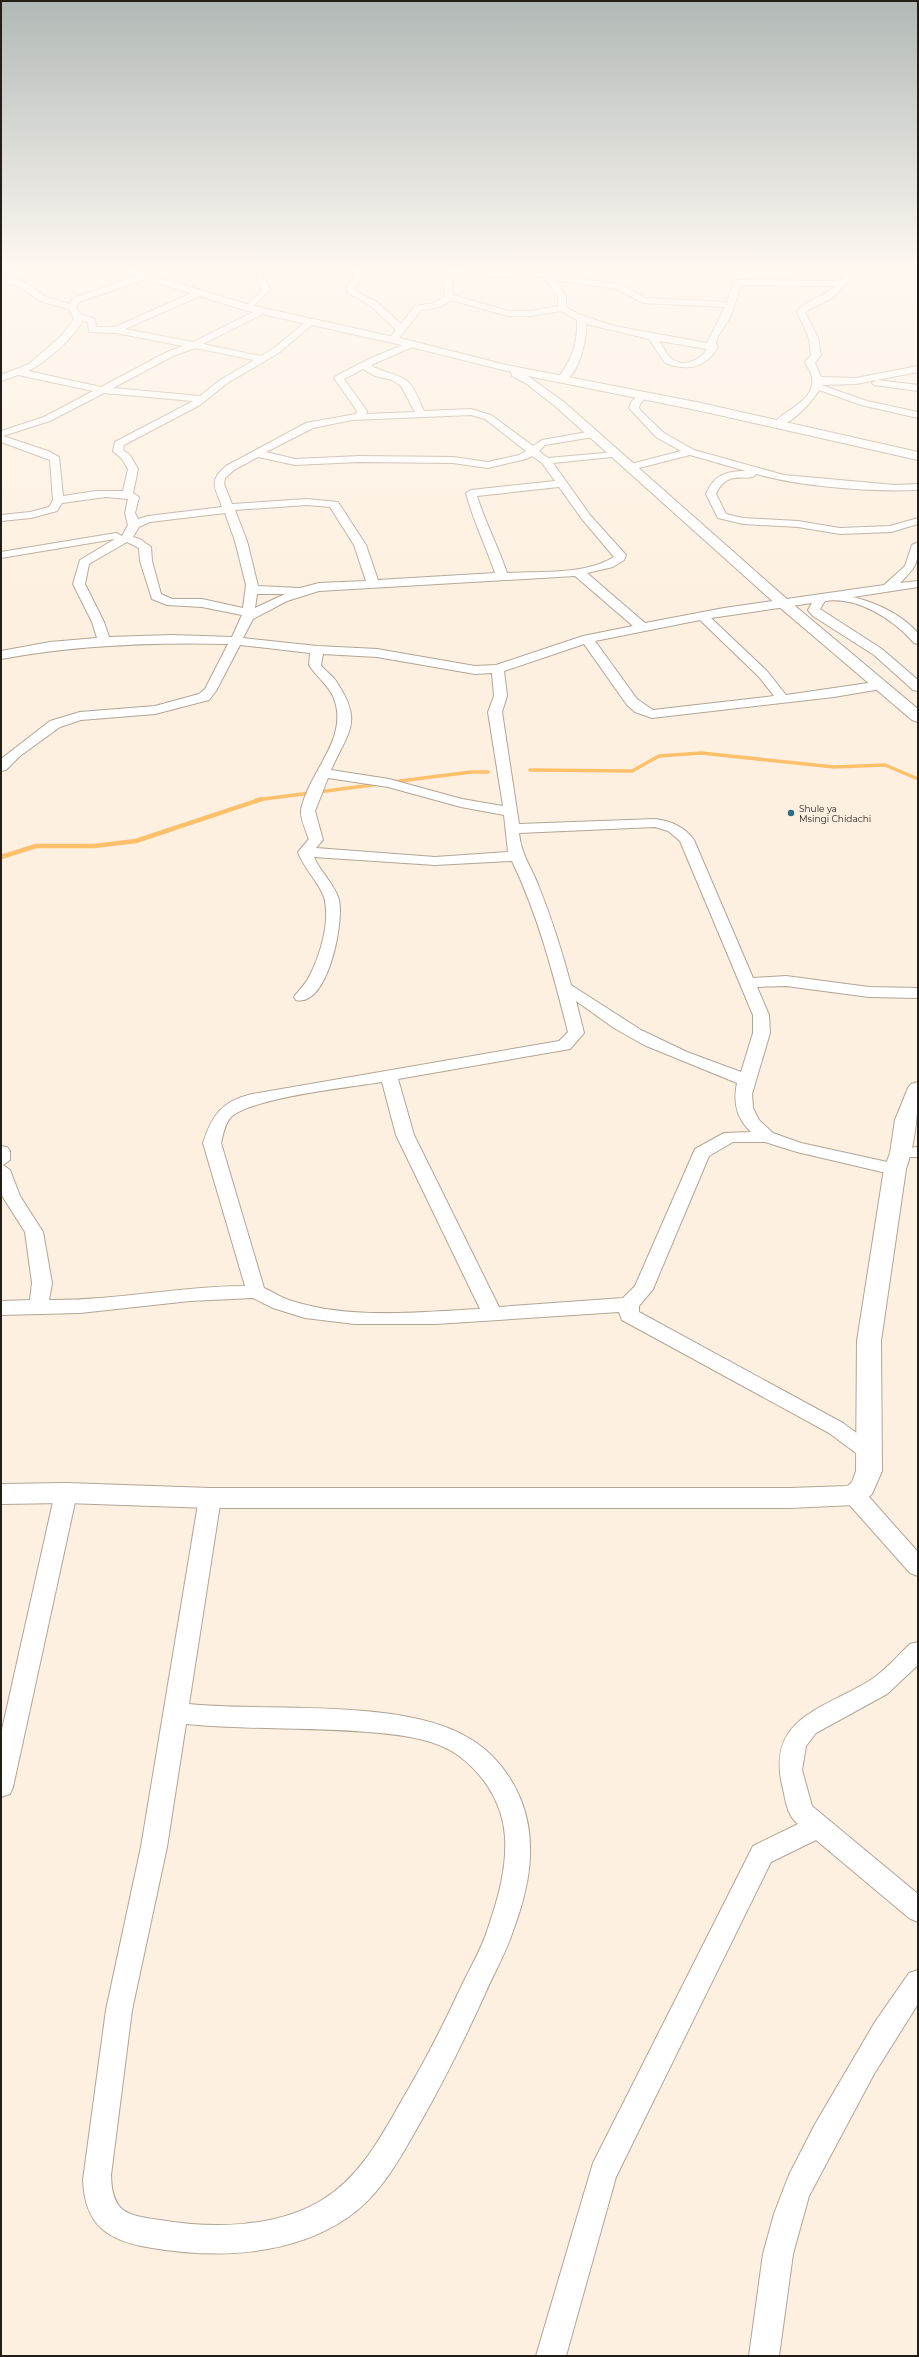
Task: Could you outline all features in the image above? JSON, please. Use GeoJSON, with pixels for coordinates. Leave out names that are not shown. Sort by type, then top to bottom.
{"type":"FeatureCollection","features":[{"type":"Feature","properties":{"kind":"street"},"geometry":{"type":"LineString","coordinates":[[38,376],[103,390],[201,399]]}},
{"type":"Feature","properties":{"kind":"street"},"geometry":{"type":"LineString","coordinates":[[1,434],[46,419],[129,376]]}},
{"type":"Feature","properties":{"kind":"street"},"geometry":{"type":"LineString","coordinates":[[127,495],[133,469],[126,457],[118,451],[119,444],[154,428],[201,399],[233,376]]}},
{"type":"Feature","properties":{"kind":"street"},"geometry":{"type":"LineString","coordinates":[[344,376],[339,378],[362,411],[360,416],[355,418]]}},
{"type":"Feature","properties":{"kind":"street"},"geometry":{"type":"LineString","coordinates":[[386,376],[395,378],[405,384],[421,415]]}},
{"type":"Feature","properties":{"kind":"street"},"geometry":{"type":"LineString","coordinates":[[522,376],[544,392],[593,434],[612,454],[631,467],[783,603],[882,685],[918,717]]}},
{"type":"Feature","properties":{"kind":"street"},"geometry":{"type":"LineString","coordinates":[[551,376],[778,424],[918,456]]}},
{"type":"Feature","properties":{"kind":"street"},"geometry":{"type":"LineString","coordinates":[[815,376],[817,383],[864,403],[918,415]]}},
{"type":"Feature","properties":{"kind":"street"},"geometry":{"type":"LineString","coordinates":[[817,383],[856,381],[882,376]]}},
{"type":"Feature","properties":{"kind":"street"},"geometry":{"type":"LineString","coordinates":[[856,381],[918,388]]}},
{"type":"Feature","properties":{"kind":"street"},"geometry":{"type":"LineString","coordinates":[[778,424],[805,403],[817,383]]}},
{"type":"Feature","properties":{"kind":"street"},"geometry":{"type":"LineString","coordinates":[[643,395],[635,403],[634,408],[638,414],[660,435],[690,452],[762,473],[798,480],[918,487]]}},
{"type":"Feature","properties":{"kind":"street"},"geometry":{"type":"LineString","coordinates":[[1,767],[33,739],[54,724],[68,719],[155,710],[204,697],[214,686],[249,615],[252,590],[241,541],[230,508],[219,484],[220,476],[255,453],[303,428],[355,418],[471,412],[482,414],[546,461],[586,517],[620,555],[620,558],[609,565],[578,572],[539,576],[502,576],[305,590],[252,590]]}},
{"type":"Feature","properties":{"kind":"street"},"geometry":{"type":"LineString","coordinates":[[255,453],[295,462],[359,459],[453,460],[488,465],[511,460],[533,451],[542,443],[593,434]]}},
{"type":"Feature","properties":{"kind":"street"},"geometry":{"type":"LineString","coordinates":[[1,439],[44,453],[55,459],[58,486],[58,500],[54,509],[46,512],[1,518]]}},
{"type":"Feature","properties":{"kind":"street"},"geometry":{"type":"LineString","coordinates":[[631,467],[690,452]]}},
{"type":"Feature","properties":{"kind":"street"},"geometry":{"type":"LineString","coordinates":[[546,461],[612,454]]}},
{"type":"Feature","properties":{"kind":"street"},"geometry":{"type":"LineString","coordinates":[[762,473],[734,475],[718,479],[711,494],[722,516],[748,522],[798,524],[840,531],[892,529],[918,520]]}},
{"type":"Feature","properties":{"kind":"street"},"geometry":{"type":"LineString","coordinates":[[502,576],[493,549],[479,521],[471,493],[562,483]]}},
{"type":"Feature","properties":{"kind":"street"},"geometry":{"type":"LineString","coordinates":[[58,486],[88,495]]}},
{"type":"Feature","properties":{"kind":"street"},"geometry":{"type":"LineString","coordinates":[[58,500],[88,495],[127,495],[134,497],[131,510],[131,531],[145,547],[146,561],[156,596],[159,598],[173,603],[202,603],[249,615],[271,603],[305,590]]}},
{"type":"Feature","properties":{"kind":"street"},"geometry":{"type":"LineString","coordinates":[[104,641],[98,622],[79,584],[80,574],[84,562],[148,519],[230,508],[307,502],[334,504],[360,545],[366,559],[373,584]]}},
{"type":"Feature","properties":{"kind":"street"},"geometry":{"type":"LineString","coordinates":[[131,510],[177,515]]}},
{"type":"Feature","properties":{"kind":"street"},"geometry":{"type":"LineString","coordinates":[[1,555],[111,538],[131,531]]}},
{"type":"Feature","properties":{"kind":"street"},"geometry":{"type":"LineString","coordinates":[[887,614],[885,593],[910,567],[918,545]]}},
{"type":"Feature","properties":{"kind":"street"},"geometry":{"type":"LineString","coordinates":[[578,572],[642,627]]}},
{"type":"Feature","properties":{"kind":"street"},"geometry":{"type":"LineString","coordinates":[[1,655],[50,646],[104,641],[172,639],[235,641],[317,650],[377,653],[475,670],[497,669],[587,639],[642,627],[783,603],[918,584]]}},
{"type":"Feature","properties":{"kind":"street"},"geometry":{"type":"LineString","coordinates":[[826,597],[854,600],[887,614],[917,637]]}},
{"type":"Feature","properties":{"kind":"street"},"geometry":{"type":"LineString","coordinates":[[826,597],[814,610],[817,613],[878,652],[918,687]]}},
{"type":"Feature","properties":{"kind":"street"},"geometry":{"type":"LineString","coordinates":[[702,616],[763,674],[783,699]]}},
{"type":"Feature","properties":{"kind":"street"},"geometry":{"type":"LineString","coordinates":[[587,639],[632,702],[640,709],[652,714],[783,699],[882,685]]}},
{"type":"Feature","properties":{"kind":"street"},"geometry":{"type":"LineString","coordinates":[[305,852],[316,840],[308,811],[323,773],[344,731],[345,715],[339,696],[330,681],[320,673],[315,665],[317,650]]}},
{"type":"Feature","properties":{"kind":"street"},"geometry":{"type":"LineString","coordinates":[[256,1292],[212,1143],[217,1124],[224,1112],[252,1099],[564,1045],[576,1033],[553,946],[531,885],[516,856],[511,812],[495,712],[500,702],[502,688],[497,669]]}},
{"type":"Feature","properties":{"kind":"street"},"geometry":{"type":"LineString","coordinates":[[323,773],[381,781],[455,802],[511,812]]}},
{"type":"Feature","properties":{"kind":"street"},"geometry":{"type":"LineString","coordinates":[[513,829],[655,823],[667,824],[687,840],[761,1015],[763,1027],[757,1054],[746,1080],[742,1107],[755,1129],[767,1138]]}},
{"type":"Feature","properties":{"kind":"street"},"geometry":{"type":"LineString","coordinates":[[305,852],[436,860],[516,856]]}},
{"type":"Feature","properties":{"kind":"street"},"geometry":{"type":"LineString","coordinates":[[302,997],[317,978],[329,945],[333,914],[331,898],[308,862],[305,852]]}},
{"type":"Feature","properties":{"kind":"street"},"geometry":{"type":"LineString","coordinates":[[748,983],[786,981],[869,992],[918,993]]}},
{"type":"Feature","properties":{"kind":"street"},"geometry":{"type":"LineString","coordinates":[[564,987],[584,998],[619,1024],[666,1050],[746,1080]]}},
{"type":"Feature","properties":{"kind":"street"},"geometry":{"type":"LineString","coordinates":[[389,1076],[405,1135],[492,1314]]}},
{"type":"Feature","properties":{"kind":"street"},"geometry":{"type":"LineString","coordinates":[[1,1494],[66,1493],[210,1498],[790,1498],[854,1495],[863,1487],[869,1470],[870,1341],[877,1281],[905,1158],[906,1120],[918,1088]]}},
{"type":"Feature","properties":{"kind":"street"},"geometry":{"type":"LineString","coordinates":[[1,1308],[39,1305],[79,1306],[227,1292],[256,1292],[283,1305],[335,1315],[428,1318],[573,1311],[629,1304],[643,1289],[701,1153],[730,1137],[767,1138],[797,1147],[905,1158]]}},
{"type":"Feature","properties":{"kind":"street"},"geometry":{"type":"LineString","coordinates":[[1,1151],[1,1160]]}},
{"type":"Feature","properties":{"kind":"street"},"geometry":{"type":"LineString","coordinates":[[1,1170],[11,1196],[34,1232],[42,1283],[39,1305]]}},
{"type":"Feature","properties":{"kind":"street"},"geometry":{"type":"LineString","coordinates":[[629,1304],[629,1315],[836,1428],[870,1454]]}},
{"type":"Feature","properties":{"kind":"street"},"geometry":{"type":"LineString","coordinates":[[1,1787],[4,1749],[15,1728],[30,1651],[66,1493]]}},
{"type":"Feature","properties":{"kind":"street"},"geometry":{"type":"LineString","coordinates":[[854,1495],[918,1567]]}},
{"type":"Feature","properties":{"kind":"street"},"geometry":{"type":"LineString","coordinates":[[176,1713],[238,1718],[369,1723],[418,1729],[456,1742],[482,1763],[507,1792],[516,1824],[517,1869],[503,1926],[464,2012],[429,2081],[388,2151],[356,2193],[333,2211],[285,2232],[229,2239],[164,2236],[128,2230],[107,2216],[98,2194],[97,2175],[119,2010],[154,1847],[210,1498]]}},
{"type":"Feature","properties":{"kind":"street"},"geometry":{"type":"LineString","coordinates":[[918,1651],[879,1686],[808,1726],[794,1743],[790,1770],[801,1812],[918,1910]]}},
{"type":"Feature","properties":{"kind":"street"},"geometry":{"type":"LineString","coordinates":[[550,2356],[603,2173],[762,1854],[819,1826]]}},
{"type":"Feature","properties":{"kind":"street"},"geometry":{"type":"LineString","coordinates":[[764,2356],[769,2306],[779,2252],[795,2195],[853,2082],[900,2005],[918,1982]]}},
{"type":"Feature","properties":{"kind":"waterway"},"geometry":{"type":"LineString","coordinates":[[530,770],[632,771],[659,756],[701,753],[834,767],[885,765],[918,779]]}},
{"type":"Feature","properties":{"kind":"waterway"},"geometry":{"type":"LineString","coordinates":[[392,782],[471,772],[488,772]]}},
{"type":"Feature","properties":{"kind":"waterway"},"geometry":{"type":"LineString","coordinates":[[261,799],[380,784]]}},
{"type":"Feature","properties":{"kind":"waterway"},"geometry":{"type":"LineString","coordinates":[[1,857],[36,846],[94,846],[136,841],[261,799]]}},
{"type":"Feature","properties":{"kind":"waterway"},"geometry":{"type":"LineString","coordinates":[[256,800],[261,799]]}},
{"type":"Feature","properties":{"kind":"place","name":"Shule ya Msingi Chidachi"},"geometry":{"type":"Point","coordinates":[791,813]}}]}
